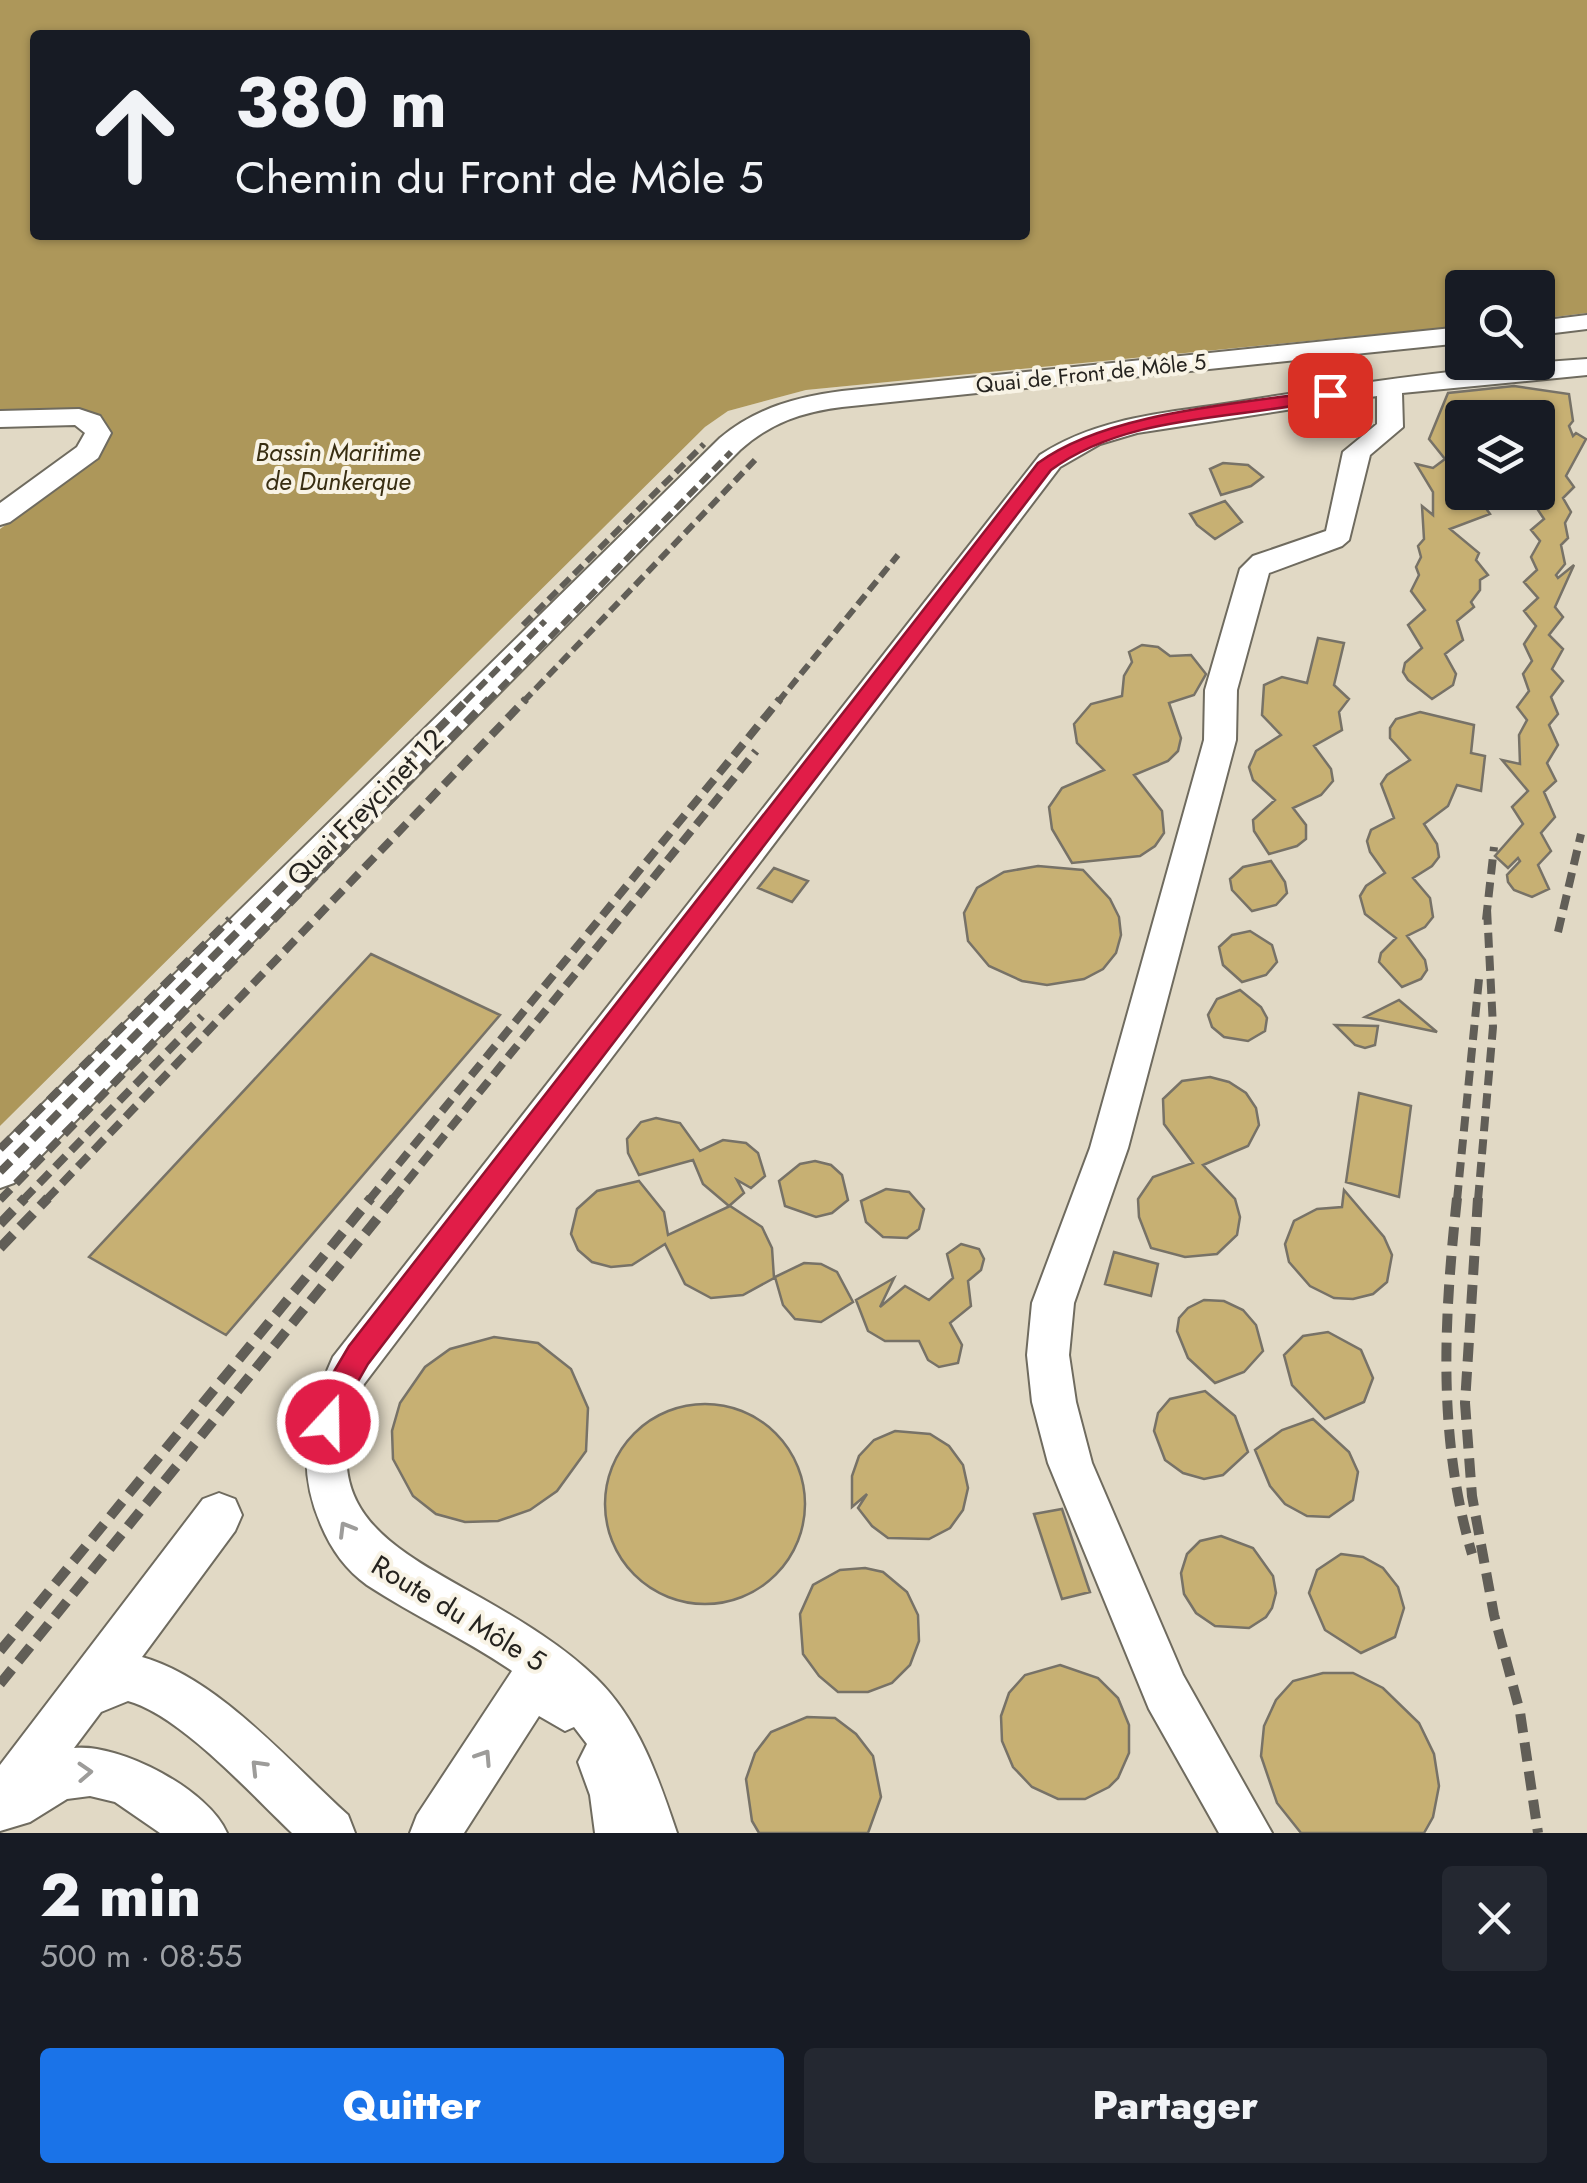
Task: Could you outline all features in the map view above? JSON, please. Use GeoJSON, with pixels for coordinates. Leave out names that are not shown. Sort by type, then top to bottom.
{"type":"FeatureCollection","features":[{"type":"Feature","properties":{"kind":"street"},"geometry":{"type":"LineString","coordinates":[[1555,326],[1587,322]]}},
{"type":"Feature","properties":{"kind":"street","name":"Quai de Front de Môle 5"},"geometry":{"type":"LineString","coordinates":[[730,444],[767,416],[814,402],[1445,337]]}},
{"type":"Feature","properties":{"kind":"street","name":"Route du Môle 5"},"geometry":{"type":"LineString","coordinates":[[652,1833],[624,1760],[574,1689],[521,1645],[401,1580],[355,1544],[344,1529],[330,1494],[328,1422],[340,1387],[358,1355],[1040,472],[1071,447],[1120,430],[1388,388],[1587,367]]}},
{"type":"Feature","properties":{"kind":"street"},"geometry":{"type":"LineString","coordinates":[[1247,1833],[1166,1692],[1070,1463],[1054,1402],[1048,1320],[1109,1148],[1220,740],[1221,690],[1255,569],[1268,559],[1332,540],[1340,534],[1360,448],[1390,427],[1392,401],[1388,388]]}},
{"type":"Feature","properties":{"kind":"street"},"geometry":{"type":"LineString","coordinates":[[0,419],[79,417],[90,422],[98,433],[88,452],[0,516]]}},
{"type":"Feature","properties":{"kind":"street","name":"Quai Freycinet 12"},"geometry":{"type":"LineString","coordinates":[[0,1171],[730,444]]}},
{"type":"Feature","properties":{"kind":"street"},"geometry":{"type":"LineString","coordinates":[[0,1806],[219,1515]]}},
{"type":"Feature","properties":{"kind":"street"},"geometry":{"type":"LineString","coordinates":[[84,1695],[129,1677],[151,1684],[231,1740],[330,1833]]}},
{"type":"Feature","properties":{"kind":"street","name":"Route du Môle 5"},"geometry":{"type":"LineString","coordinates":[[435,1833],[534,1680],[574,1717],[600,1753],[616,1794],[620,1833]]}},
{"type":"Feature","properties":{"kind":"street"},"geometry":{"type":"LineString","coordinates":[[0,1814],[42,1783],[75,1770],[92,1769],[116,1775],[202,1833]]}},
{"type":"Feature","properties":{"kind":"shaded area"},"geometry":{"type":"Polygon","coordinates":[[[1587,313],[1587,1833],[0,1833],[0,1126],[705,427],[728,411],[806,390],[1445,328],[1445,380],[1555,380],[1555,317],[1587,313]]]}},
{"type":"Feature","properties":{"kind":"shaded area"},"geometry":{"type":"Polygon","coordinates":[[[78,410],[105,422],[109,434],[105,447],[93,461],[0,529],[0,411],[78,410]]]}},
{"type":"Feature","properties":{"kind":"water","name":"Bassin Maritime de Dunkerque"},"geometry":{"type":"Polygon","coordinates":[[[0,0],[1587,0],[1587,313],[1555,317],[1555,270],[1445,270],[1445,328],[806,390],[728,411],[705,427],[0,1126],[0,529],[93,461],[108,438],[105,421],[78,410],[0,411],[0,0]]]}},
{"type":"Feature","properties":{"kind":"building"},"geometry":{"type":"Polygon","coordinates":[[[1514,386],[1569,394],[1573,421],[1569,426],[1573,436],[1576,433],[1586,439],[1566,476],[1574,487],[1563,498],[1571,512],[1565,523],[1568,538],[1561,545],[1565,564],[1556,575],[1558,578],[1574,565],[1555,607],[1563,617],[1549,635],[1563,649],[1552,669],[1563,681],[1551,697],[1558,714],[1549,725],[1558,745],[1547,763],[1556,781],[1544,792],[1555,817],[1541,833],[1551,851],[1538,865],[1549,889],[1532,897],[1514,890],[1508,882],[1507,875],[1520,861],[1518,858],[1508,868],[1495,856],[1523,824],[1512,807],[1528,791],[1502,760],[1520,764],[1519,735],[1527,720],[1517,707],[1529,691],[1523,674],[1532,661],[1524,644],[1536,626],[1524,611],[1538,598],[1524,582],[1537,570],[1531,557],[1540,541],[1531,530],[1544,519],[1538,510],[1555,510],[1555,400],[1445,400],[1448,393],[1514,386]]]}},
{"type":"Feature","properties":{"kind":"building"},"geometry":{"type":"Polygon","coordinates":[[[1445,400],[1445,459],[1429,439],[1445,400]]]}},
{"type":"Feature","properties":{"kind":"building"},"geometry":{"type":"Polygon","coordinates":[[[1445,459],[1445,510],[1487,510],[1490,514],[1450,529],[1479,553],[1476,560],[1488,575],[1480,580],[1480,590],[1471,602],[1474,607],[1457,621],[1463,640],[1445,654],[1456,674],[1453,685],[1432,699],[1403,672],[1405,663],[1422,648],[1408,625],[1425,610],[1411,591],[1419,575],[1418,546],[1424,539],[1422,506],[1433,515],[1433,492],[1416,464],[1433,468],[1445,459]]]}},
{"type":"Feature","properties":{"kind":"building"},"geometry":{"type":"Polygon","coordinates":[[[1223,463],[1248,465],[1263,477],[1251,486],[1221,495],[1210,469],[1223,463]]]}},
{"type":"Feature","properties":{"kind":"building"},"geometry":{"type":"Polygon","coordinates":[[[1225,501],[1242,522],[1215,539],[1190,514],[1225,501]]]}},
{"type":"Feature","properties":{"kind":"building"},"geometry":{"type":"Polygon","coordinates":[[[1318,638],[1344,643],[1334,685],[1349,699],[1339,712],[1342,730],[1314,746],[1331,769],[1333,781],[1321,795],[1293,808],[1306,825],[1306,839],[1297,846],[1269,854],[1254,831],[1253,820],[1275,800],[1253,780],[1249,767],[1256,751],[1281,735],[1262,715],[1264,685],[1282,677],[1307,683],[1318,638]]]}},
{"type":"Feature","properties":{"kind":"building"},"geometry":{"type":"Polygon","coordinates":[[[1142,645],[1158,647],[1170,656],[1191,655],[1206,674],[1194,695],[1169,703],[1181,738],[1178,751],[1168,761],[1134,775],[1162,811],[1164,833],[1155,846],[1140,856],[1072,863],[1052,829],[1049,807],[1062,788],[1104,770],[1077,743],[1074,724],[1091,704],[1122,696],[1124,676],[1132,662],[1129,652],[1142,645]]]}},
{"type":"Feature","properties":{"kind":"building"},"geometry":{"type":"Polygon","coordinates":[[[1420,712],[1474,725],[1471,753],[1485,756],[1481,791],[1457,785],[1448,806],[1424,824],[1437,844],[1439,857],[1413,878],[1430,898],[1433,917],[1425,927],[1407,936],[1425,960],[1427,970],[1421,979],[1402,987],[1379,962],[1381,953],[1396,938],[1365,914],[1360,896],[1366,886],[1385,873],[1367,841],[1371,830],[1394,818],[1381,784],[1387,775],[1410,760],[1390,738],[1390,728],[1396,719],[1420,712]]]}},
{"type":"Feature","properties":{"kind":"building"},"geometry":{"type":"Polygon","coordinates":[[[1271,861],[1285,882],[1287,893],[1276,905],[1252,911],[1232,890],[1230,879],[1243,867],[1271,861]]]}},
{"type":"Feature","properties":{"kind":"building"},"geometry":{"type":"Polygon","coordinates":[[[1038,866],[1083,870],[1110,899],[1119,917],[1121,935],[1116,953],[1103,969],[1084,979],[1047,985],[1022,981],[989,966],[968,941],[964,913],[977,888],[1004,872],[1038,866]]]}},
{"type":"Feature","properties":{"kind":"building"},"geometry":{"type":"Polygon","coordinates":[[[774,868],[808,881],[792,902],[758,888],[774,868]]]}},
{"type":"Feature","properties":{"kind":"building"},"geometry":{"type":"Polygon","coordinates":[[[1250,931],[1272,945],[1277,962],[1266,975],[1242,982],[1223,965],[1219,947],[1232,935],[1250,931]]]}},
{"type":"Feature","properties":{"kind":"building"},"geometry":{"type":"Polygon","coordinates":[[[371,954],[500,1015],[226,1335],[89,1257],[371,954]]]}},
{"type":"Feature","properties":{"kind":"building"},"geometry":{"type":"Polygon","coordinates":[[[1240,990],[1261,1007],[1267,1018],[1265,1031],[1248,1041],[1224,1037],[1212,1027],[1208,1015],[1217,999],[1240,990]]]}},
{"type":"Feature","properties":{"kind":"building"},"geometry":{"type":"Polygon","coordinates":[[[1399,1000],[1437,1032],[1365,1017],[1399,1000]]]}},
{"type":"Feature","properties":{"kind":"building"},"geometry":{"type":"Polygon","coordinates":[[[1335,1025],[1378,1026],[1375,1045],[1355,1045],[1335,1025]]]}},
{"type":"Feature","properties":{"kind":"building"},"geometry":{"type":"Polygon","coordinates":[[[1210,1077],[1229,1082],[1246,1093],[1256,1108],[1259,1125],[1248,1146],[1203,1165],[1235,1199],[1240,1217],[1237,1235],[1217,1254],[1185,1257],[1151,1248],[1139,1217],[1138,1199],[1153,1177],[1193,1163],[1164,1124],[1163,1099],[1182,1081],[1210,1077]]]}},
{"type":"Feature","properties":{"kind":"building"},"geometry":{"type":"Polygon","coordinates":[[[1359,1093],[1411,1106],[1399,1197],[1346,1182],[1359,1093]]]}},
{"type":"Feature","properties":{"kind":"building"},"geometry":{"type":"Polygon","coordinates":[[[656,1118],[680,1123],[700,1151],[723,1140],[746,1143],[758,1153],[765,1176],[751,1188],[737,1180],[744,1193],[729,1206],[703,1184],[693,1160],[639,1175],[628,1153],[627,1139],[641,1122],[656,1118]]]}},
{"type":"Feature","properties":{"kind":"building"},"geometry":{"type":"Polygon","coordinates":[[[815,1161],[831,1165],[842,1175],[848,1200],[832,1213],[816,1217],[785,1206],[779,1181],[800,1164],[815,1161]]]}},
{"type":"Feature","properties":{"kind":"building"},"geometry":{"type":"Polygon","coordinates":[[[639,1181],[664,1212],[668,1235],[730,1206],[762,1227],[772,1248],[774,1278],[743,1295],[711,1298],[685,1284],[665,1244],[632,1265],[611,1267],[592,1262],[578,1250],[571,1234],[577,1209],[597,1191],[639,1181]]]}},
{"type":"Feature","properties":{"kind":"building"},"geometry":{"type":"Polygon","coordinates":[[[886,1189],[909,1192],[924,1209],[919,1229],[907,1238],[883,1237],[866,1222],[861,1201],[886,1189]]]}},
{"type":"Feature","properties":{"kind":"building"},"geometry":{"type":"Polygon","coordinates":[[[1344,1190],[1384,1237],[1392,1255],[1387,1282],[1373,1294],[1353,1299],[1334,1298],[1310,1286],[1289,1262],[1285,1244],[1294,1221],[1317,1209],[1342,1207],[1344,1190]]]}},
{"type":"Feature","properties":{"kind":"building"},"geometry":{"type":"Polygon","coordinates":[[[961,1244],[979,1249],[984,1259],[981,1270],[968,1281],[971,1306],[950,1323],[962,1345],[958,1363],[939,1367],[928,1360],[919,1341],[885,1341],[868,1331],[856,1300],[894,1278],[880,1307],[905,1286],[929,1300],[953,1278],[947,1254],[961,1244]]]}},
{"type":"Feature","properties":{"kind":"building"},"geometry":{"type":"Polygon","coordinates":[[[1114,1252],[1158,1264],[1151,1296],[1105,1284],[1114,1252]]]}},
{"type":"Feature","properties":{"kind":"building"},"geometry":{"type":"Polygon","coordinates":[[[804,1263],[821,1264],[837,1272],[853,1302],[821,1322],[795,1319],[783,1305],[775,1277],[804,1263]]]}},
{"type":"Feature","properties":{"kind":"building"},"geometry":{"type":"Polygon","coordinates":[[[1204,1300],[1224,1301],[1243,1310],[1256,1325],[1263,1351],[1244,1372],[1215,1383],[1188,1358],[1177,1331],[1179,1318],[1204,1300]]]}},
{"type":"Feature","properties":{"kind":"building"},"geometry":{"type":"Polygon","coordinates":[[[1328,1332],[1361,1350],[1373,1378],[1364,1402],[1325,1419],[1292,1385],[1284,1355],[1303,1336],[1328,1332]]]}},
{"type":"Feature","properties":{"kind":"building"},"geometry":{"type":"Polygon","coordinates":[[[494,1337],[538,1343],[571,1369],[588,1408],[586,1451],[557,1491],[530,1510],[498,1521],[465,1522],[436,1514],[413,1496],[393,1459],[392,1431],[400,1403],[425,1367],[450,1349],[494,1337]]]}},
{"type":"Feature","properties":{"kind":"building"},"geometry":{"type":"Polygon","coordinates":[[[1205,1391],[1235,1416],[1248,1452],[1223,1475],[1204,1479],[1183,1473],[1165,1460],[1154,1431],[1158,1413],[1170,1399],[1205,1391]]]}},
{"type":"Feature","properties":{"kind":"building"},"geometry":{"type":"Polygon","coordinates":[[[705,1404],[743,1411],[776,1433],[798,1466],[805,1504],[798,1542],[776,1575],[743,1597],[705,1604],[667,1597],[634,1575],[612,1542],[605,1504],[612,1466],[634,1433],[667,1411],[705,1404]]]}},
{"type":"Feature","properties":{"kind":"building"},"geometry":{"type":"Polygon","coordinates":[[[1313,1419],[1349,1452],[1358,1472],[1353,1500],[1329,1517],[1307,1516],[1285,1504],[1270,1486],[1255,1450],[1282,1430],[1313,1419]]]}},
{"type":"Feature","properties":{"kind":"building"},"geometry":{"type":"Polygon","coordinates":[[[895,1431],[930,1434],[949,1446],[963,1465],[968,1488],[963,1510],[950,1528],[929,1539],[888,1538],[858,1508],[867,1494],[852,1507],[852,1476],[859,1456],[874,1440],[895,1431]]]}},
{"type":"Feature","properties":{"kind":"building"},"geometry":{"type":"Polygon","coordinates":[[[1062,1509],[1090,1592],[1062,1599],[1034,1514],[1062,1509]]]}},
{"type":"Feature","properties":{"kind":"building"},"geometry":{"type":"Polygon","coordinates":[[[1221,1536],[1253,1548],[1273,1576],[1276,1593],[1272,1608],[1249,1628],[1215,1626],[1196,1613],[1184,1594],[1181,1573],[1187,1554],[1200,1541],[1221,1536]]]}},
{"type":"Feature","properties":{"kind":"building"},"geometry":{"type":"Polygon","coordinates":[[[1341,1554],[1363,1557],[1383,1568],[1398,1587],[1404,1608],[1395,1637],[1361,1653],[1325,1630],[1309,1593],[1317,1570],[1341,1554]]]}},
{"type":"Feature","properties":{"kind":"building"},"geometry":{"type":"Polygon","coordinates":[[[865,1568],[883,1572],[907,1592],[918,1615],[919,1641],[910,1665],[892,1683],[868,1692],[838,1692],[819,1676],[803,1654],[800,1614],[813,1585],[840,1570],[865,1568]]]}},
{"type":"Feature","properties":{"kind":"building"},"geometry":{"type":"Polygon","coordinates":[[[1060,1665],[1098,1678],[1118,1698],[1129,1725],[1129,1753],[1118,1778],[1085,1799],[1058,1799],[1032,1787],[1013,1767],[1002,1741],[1001,1716],[1009,1693],[1025,1675],[1060,1665]]]}},
{"type":"Feature","properties":{"kind":"building"},"geometry":{"type":"Polygon","coordinates":[[[1323,1673],[1353,1673],[1383,1688],[1419,1723],[1434,1754],[1439,1786],[1433,1817],[1424,1833],[1301,1833],[1277,1803],[1261,1756],[1264,1726],[1276,1700],[1293,1681],[1323,1673]]]}},
{"type":"Feature","properties":{"kind":"building"},"geometry":{"type":"Polygon","coordinates":[[[807,1717],[835,1718],[856,1734],[873,1756],[881,1797],[868,1833],[759,1833],[752,1821],[746,1779],[755,1753],[771,1732],[807,1717]]]}},
{"type":"Feature","properties":{"kind":"railway"},"geometry":{"type":"LineString","coordinates":[[523,625],[704,444]]}},
{"type":"Feature","properties":{"kind":"railway"},"geometry":{"type":"LineString","coordinates":[[487,702],[731,452]]}},
{"type":"Feature","properties":{"kind":"railway"},"geometry":{"type":"LineString","coordinates":[[523,702],[755,460]]}},
{"type":"Feature","properties":{"kind":"railway"},"geometry":{"type":"LineString","coordinates":[[778,702],[898,555]]}},
{"type":"Feature","properties":{"kind":"railway"},"geometry":{"type":"LineString","coordinates":[[465,702],[545,621]]}},
{"type":"Feature","properties":{"kind":"railway"},"geometry":{"type":"LineString","coordinates":[[0,1172],[468,699]]}},
{"type":"Feature","properties":{"kind":"railway"},"geometry":{"type":"LineString","coordinates":[[0,1200],[489,699]]}},
{"type":"Feature","properties":{"kind":"railway"},"geometry":{"type":"LineString","coordinates":[[46,1200],[526,699]]}},
{"type":"Feature","properties":{"kind":"railway"},"geometry":{"type":"LineString","coordinates":[[369,1200],[780,699]]}},
{"type":"Feature","properties":{"kind":"railway"},"geometry":{"type":"LineString","coordinates":[[392,1200],[756,751]]}},
{"type":"Feature","properties":{"kind":"railway"},"geometry":{"type":"LineString","coordinates":[[1558,932],[1581,834]]}},
{"type":"Feature","properties":{"kind":"railway"},"geometry":{"type":"LineString","coordinates":[[1487,910],[1494,847]]}},
{"type":"Feature","properties":{"kind":"railway"},"geometry":{"type":"LineString","coordinates":[[1478,1200],[1493,1027],[1487,910]]}},
{"type":"Feature","properties":{"kind":"railway"},"geometry":{"type":"LineString","coordinates":[[1486,920],[1487,910]]}},
{"type":"Feature","properties":{"kind":"railway"},"geometry":{"type":"LineString","coordinates":[[0,1149],[230,919]]}},
{"type":"Feature","properties":{"kind":"railway"},"geometry":{"type":"LineString","coordinates":[[1457,1200],[1479,979]]}},
{"type":"Feature","properties":{"kind":"railway"},"geometry":{"type":"LineString","coordinates":[[23,1200],[202,1016]]}},
{"type":"Feature","properties":{"kind":"railway"},"geometry":{"type":"LineString","coordinates":[[0,1224],[25,1198]]}},
{"type":"Feature","properties":{"kind":"railway"},"geometry":{"type":"LineString","coordinates":[[0,1248],[48,1198]]}},
{"type":"Feature","properties":{"kind":"railway"},"geometry":{"type":"LineString","coordinates":[[0,1651],[371,1198]]}},
{"type":"Feature","properties":{"kind":"railway"},"geometry":{"type":"LineString","coordinates":[[0,1684],[394,1198]]}},
{"type":"Feature","properties":{"kind":"railway"},"geometry":{"type":"LineString","coordinates":[[1457,1198],[1446,1377],[1453,1465],[1472,1554]]}},
{"type":"Feature","properties":{"kind":"railway"},"geometry":{"type":"LineString","coordinates":[[1478,1198],[1465,1403],[1472,1496],[1494,1615],[1520,1712],[1538,1833]]}},
{"type":"Feature","properties":{"kind":"route"},"geometry":{"type":"LineString","coordinates":[[328,1422],[340,1387],[358,1355],[1044,466],[1071,447],[1120,430],[1330,395]]}}]}
